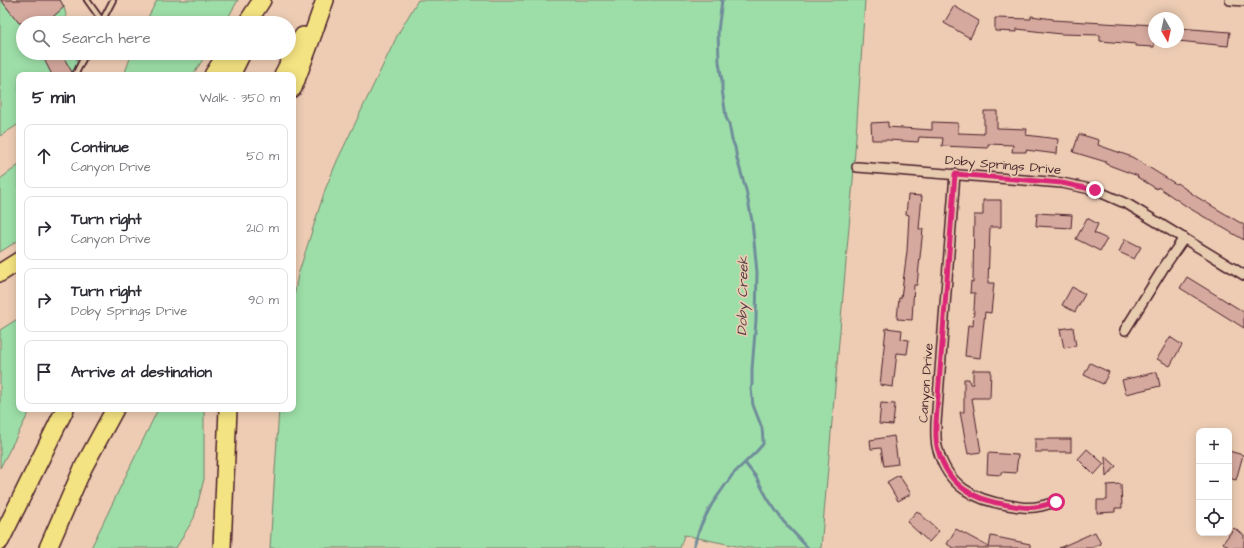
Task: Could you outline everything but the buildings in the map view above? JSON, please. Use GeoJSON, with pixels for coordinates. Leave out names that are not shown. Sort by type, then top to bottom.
{"type":"FeatureCollection","features":[{"type":"Feature","properties":{"kind":"highway"},"geometry":{"type":"LineString","coordinates":[[252,16],[262,0]]}},
{"type":"Feature","properties":{"kind":"highway"},"geometry":{"type":"LineString","coordinates":[[260,16],[268,0]]}},
{"type":"Feature","properties":{"kind":"highway"},"geometry":{"type":"LineString","coordinates":[[296,49],[321,0]]}},
{"type":"Feature","properties":{"kind":"highway"},"geometry":{"type":"LineString","coordinates":[[296,80],[325,0]]}},
{"type":"Feature","properties":{"kind":"highway"},"geometry":{"type":"LineString","coordinates":[[215,72],[223,60]]}},
{"type":"Feature","properties":{"kind":"highway"},"geometry":{"type":"LineString","coordinates":[[232,72],[238,60]]}},
{"type":"Feature","properties":{"kind":"highway"},"geometry":{"type":"LineString","coordinates":[[285,72],[291,60]]}},
{"type":"Feature","properties":{"kind":"highway"},"geometry":{"type":"LineString","coordinates":[[0,273],[16,262]]}},
{"type":"Feature","properties":{"kind":"highway"},"geometry":{"type":"LineString","coordinates":[[0,541],[64,412]]}},
{"type":"Feature","properties":{"kind":"highway"},"geometry":{"type":"LineString","coordinates":[[48,548],[83,468],[113,412]]}},
{"type":"Feature","properties":{"kind":"highway"},"geometry":{"type":"LineString","coordinates":[[222,548],[228,412]]}},
{"type":"Feature","properties":{"kind":"street"},"geometry":{"type":"LineString","coordinates":[[1230,0],[1244,2]]}},
{"type":"Feature","properties":{"kind":"street","name":"Doby Springs Drive"},"geometry":{"type":"LineString","coordinates":[[857,167],[1062,183],[1095,190],[1129,205],[1244,275]]}},
{"type":"Feature","properties":{"kind":"street","name":"Canyon Drive"},"geometry":{"type":"LineString","coordinates":[[955,174],[936,423],[936,444],[938,451],[944,465],[957,484],[975,497],[992,502],[1026,508],[1056,502]]}},
{"type":"Feature","properties":{"kind":"street"},"geometry":{"type":"LineString","coordinates":[[1125,330],[1184,238]]}},
{"type":"Feature","properties":{"kind":"lane"},"geometry":{"type":"LineString","coordinates":[[87,0],[97,16]]}},
{"type":"Feature","properties":{"kind":"lane"},"geometry":{"type":"LineString","coordinates":[[104,16],[113,0]]}},
{"type":"Feature","properties":{"kind":"lane"},"geometry":{"type":"LineString","coordinates":[[76,72],[82,60]]}},
{"type":"Feature","properties":{"kind":"green space"},"geometry":{"type":"Polygon","coordinates":[[[0,0],[60,0],[66,16],[16,16],[16,60],[77,60],[80,72],[16,72],[16,126],[0,136],[0,0]]]}},
{"type":"Feature","properties":{"kind":"green space"},"geometry":{"type":"Polygon","coordinates":[[[157,0],[238,0],[229,16],[149,16],[157,0]]]}},
{"type":"Feature","properties":{"kind":"green space"},"geometry":{"type":"Polygon","coordinates":[[[418,0],[865,0],[853,181],[821,548],[746,548],[684,535],[680,548],[270,548],[279,412],[296,412],[296,286],[298,275],[325,190],[337,161],[398,34],[418,0]]]}},
{"type":"Feature","properties":{"kind":"green space"},"geometry":{"type":"Polygon","coordinates":[[[129,60],[203,60],[195,72],[125,72],[129,60]]]}},
{"type":"Feature","properties":{"kind":"green space"},"geometry":{"type":"Polygon","coordinates":[[[16,167],[16,242],[0,252],[0,179],[16,167]]]}},
{"type":"Feature","properties":{"kind":"green space"},"geometry":{"type":"Polygon","coordinates":[[[16,320],[16,412],[29,412],[0,468],[0,330],[16,320]]]}},
{"type":"Feature","properties":{"kind":"green space"},"geometry":{"type":"Polygon","coordinates":[[[157,412],[204,412],[204,479],[194,518],[176,548],[91,548],[157,412]]]}},
{"type":"Feature","properties":{"kind":"waterway","name":"Doby Creek"},"geometry":{"type":"LineString","coordinates":[[693,548],[701,525],[712,504],[733,474],[763,444],[762,428],[753,405],[751,389],[756,320],[757,272],[752,221],[746,190],[726,117],[722,89],[718,31],[722,0]]}},
{"type":"Feature","properties":{"kind":"waterway"},"geometry":{"type":"LineString","coordinates":[[745,463],[756,477],[768,499],[783,521],[808,548]]}},
{"type":"Feature","properties":{"kind":"route"},"geometry":{"type":"LineString","coordinates":[[1056,502],[1026,508],[1004,505],[975,497],[957,484],[948,472],[938,451],[936,444],[936,423],[955,174],[1071,184],[1095,190]]}}]}
